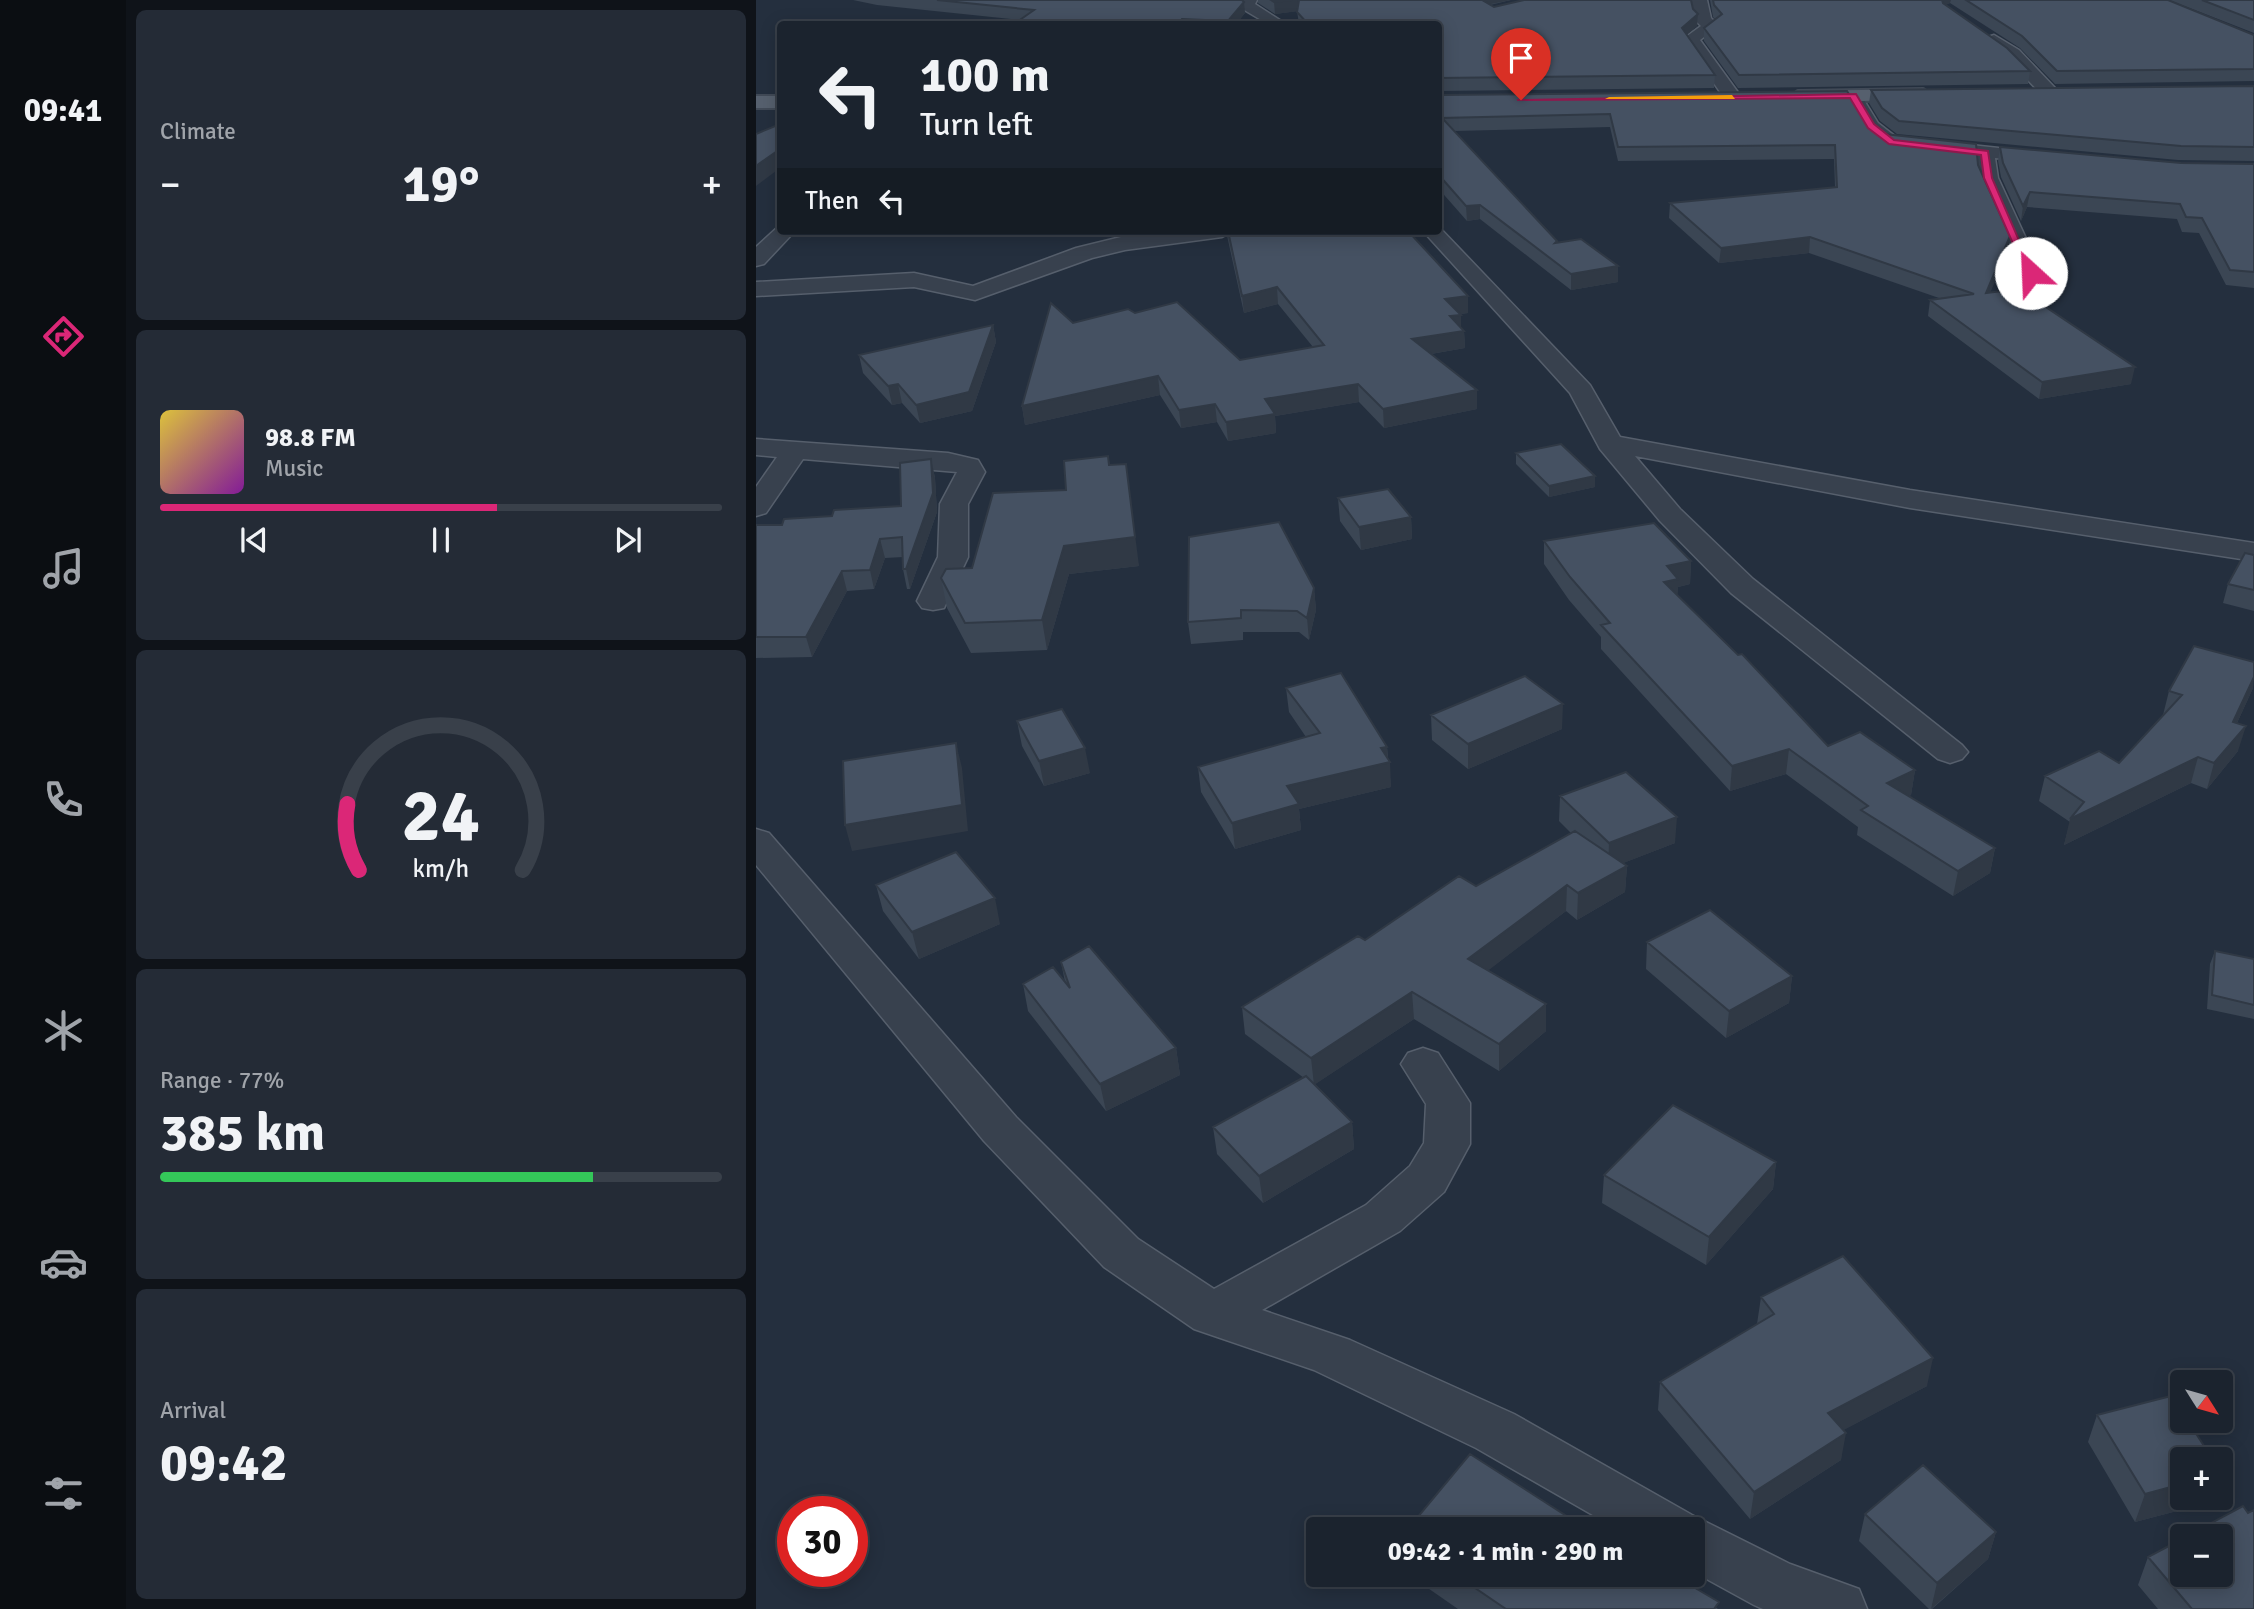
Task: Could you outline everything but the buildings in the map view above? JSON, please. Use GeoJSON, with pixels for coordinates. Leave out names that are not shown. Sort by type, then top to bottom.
{"type":"FeatureCollection","features":[{"type":"Feature","properties":{"kind":"main road"},"geometry":{"type":"LineString","coordinates":[[2023,93],[2056,93]]}},
{"type":"Feature","properties":{"kind":"main road"},"geometry":{"type":"LineString","coordinates":[[1773,97],[1945,94]]}},
{"type":"Feature","properties":{"kind":"main road"},"geometry":{"type":"LineString","coordinates":[[1707,98],[1740,97]]}},
{"type":"Feature","properties":{"kind":"main road"},"geometry":{"type":"LineString","coordinates":[[756,102],[777,102]]}},
{"type":"Feature","properties":{"kind":"street"},"geometry":{"type":"LineString","coordinates":[[1699,0],[1703,20],[1711,26],[1691,39],[1740,97]]}},
{"type":"Feature","properties":{"kind":"street"},"geometry":{"type":"LineString","coordinates":[[1242,2],[1273,21]]}},
{"type":"Feature","properties":{"kind":"street"},"geometry":{"type":"LineString","coordinates":[[1982,31],[2013,54],[2056,93]]}},
{"type":"Feature","properties":{"kind":"street"},"geometry":{"type":"LineString","coordinates":[[1853,96],[1871,126],[1892,142],[2068,160]]}},
{"type":"Feature","properties":{"kind":"street"},"geometry":{"type":"LineString","coordinates":[[1985,153],[1988,178],[2031,273]]}},
{"type":"Feature","properties":{"kind":"street"},"geometry":{"type":"LineString","coordinates":[[756,259],[781,235]]}},
{"type":"Feature","properties":{"kind":"street"},"geometry":{"type":"LineString","coordinates":[[756,289],[914,280],[933,281],[963,293],[975,293],[1084,253],[1125,243],[1190,235]]}},
{"type":"Feature","properties":{"kind":"street"},"geometry":{"type":"LineString","coordinates":[[1438,235],[1581,390],[1610,443],[1670,515],[1742,586],[1950,752]]}},
{"type":"Feature","properties":{"kind":"street"},"geometry":{"type":"LineString","coordinates":[[1610,443],[1910,499],[2254,552]]}},
{"type":"Feature","properties":{"kind":"street"},"geometry":{"type":"LineString","coordinates":[[756,447],[948,461],[968,466],[971,472],[954,504],[953,557],[933,601]]}},
{"type":"Feature","properties":{"kind":"street"},"geometry":{"type":"LineString","coordinates":[[756,506],[795,451]]}},
{"type":"Feature","properties":{"kind":"street"},"geometry":{"type":"LineString","coordinates":[[756,841],[838,940],[1028,1158],[1121,1254],[1212,1314],[1332,1355],[1482,1425],[1648,1517]]}},
{"type":"Feature","properties":{"kind":"street"},"geometry":{"type":"LineString","coordinates":[[1212,1314],[1382,1218],[1427,1179],[1447,1144],[1448,1103],[1423,1064]]}},
{"type":"Feature","properties":{"kind":"street"},"geometry":{"type":"LineString","coordinates":[[1705,1548],[1774,1586],[1838,1609]]}},
{"type":"Feature","properties":{"kind":"slow traffic"},"geometry":{"type":"LineString","coordinates":[[1609,99],[1732,98]]}},
{"type":"Feature","properties":{"kind":"route"},"geometry":{"type":"LineString","coordinates":[[1521,100],[1853,96],[1871,126],[1892,142],[1985,153],[1988,178],[2031,273]]}}]}
